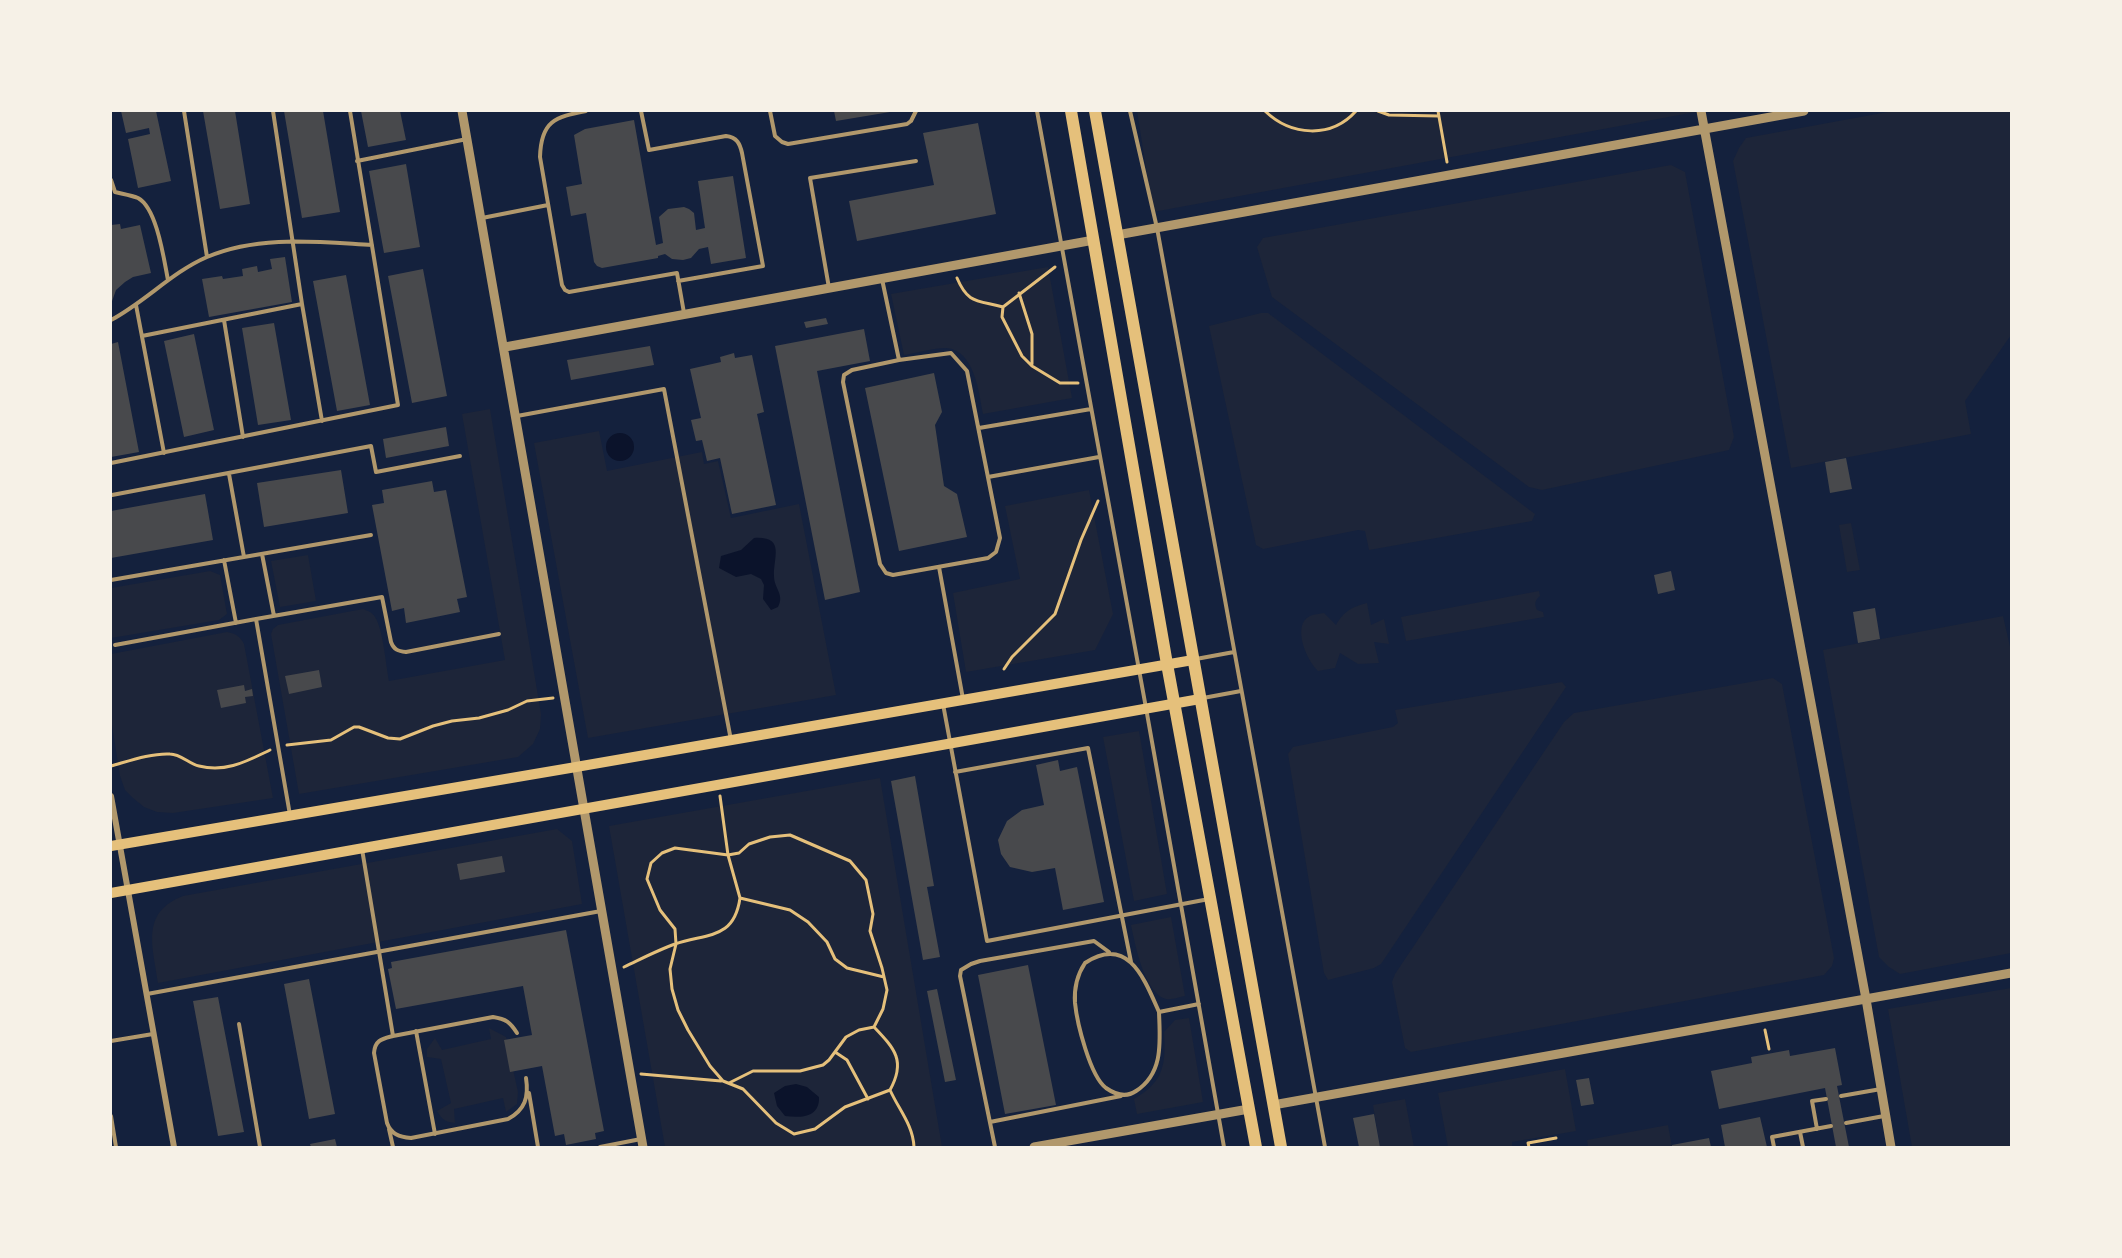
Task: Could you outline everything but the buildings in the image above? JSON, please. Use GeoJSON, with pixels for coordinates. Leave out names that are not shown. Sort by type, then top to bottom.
{"type":"FeatureCollection","features":[{"type":"Feature","properties":{"kind":"main road"},"geometry":{"type":"LineString","coordinates":[[1071,111],[1167,664],[1256,1147]]}},
{"type":"Feature","properties":{"kind":"main road"},"geometry":{"type":"LineString","coordinates":[[1095,112],[1281,1147]]}},
{"type":"Feature","properties":{"kind":"main road"},"geometry":{"type":"LineString","coordinates":[[116,845],[1193,660]]}},
{"type":"Feature","properties":{"kind":"main road"},"geometry":{"type":"LineString","coordinates":[[111,893],[1200,699]]}},
{"type":"Feature","properties":{"kind":"street"},"geometry":{"type":"LineString","coordinates":[[462,111],[505,347],[642,1143]]}},
{"type":"Feature","properties":{"kind":"street"},"geometry":{"type":"LineString","coordinates":[[1701,111],[1866,999],[1891,1147]]}},
{"type":"Feature","properties":{"kind":"street"},"geometry":{"type":"LineString","coordinates":[[1117,235],[1804,111]]}},
{"type":"Feature","properties":{"kind":"street"},"geometry":{"type":"LineString","coordinates":[[505,347],[1094,240]]}},
{"type":"Feature","properties":{"kind":"street"},"geometry":{"type":"LineString","coordinates":[[111,796],[116,845],[128,890],[174,1147]]}},
{"type":"Feature","properties":{"kind":"street"},"geometry":{"type":"LineString","coordinates":[[1273,1105],[2011,973]]}},
{"type":"Feature","properties":{"kind":"street"},"geometry":{"type":"LineString","coordinates":[[1034,1147],[1249,1109]]}},
{"type":"Feature","properties":{"kind":"lane"},"geometry":{"type":"LineString","coordinates":[[184,111],[207,257]]}},
{"type":"Feature","properties":{"kind":"lane"},"geometry":{"type":"LineString","coordinates":[[273,111],[322,421]]}},
{"type":"Feature","properties":{"kind":"lane"},"geometry":{"type":"LineString","coordinates":[[111,463],[398,405],[350,111]]}},
{"type":"Feature","properties":{"kind":"lane"},"geometry":{"type":"LineString","coordinates":[[586,111],[564,115],[554,120],[543,134],[540,157],[562,285],[565,290],[569,291],[677,273],[684,315]]}},
{"type":"Feature","properties":{"kind":"lane"},"geometry":{"type":"LineString","coordinates":[[641,111],[649,150],[731,136],[739,142],[742,153],[763,266],[678,281]]}},
{"type":"Feature","properties":{"kind":"lane"},"geometry":{"type":"LineString","coordinates":[[770,111],[775,136],[788,144],[907,124],[916,111]]}},
{"type":"Feature","properties":{"kind":"lane"},"geometry":{"type":"LineString","coordinates":[[1037,111],[1224,1147]]}},
{"type":"Feature","properties":{"kind":"lane"},"geometry":{"type":"LineString","coordinates":[[1130,111],[1157,228],[1325,1147]]}},
{"type":"Feature","properties":{"kind":"lane"},"geometry":{"type":"LineString","coordinates":[[357,160],[467,139]]}},
{"type":"Feature","properties":{"kind":"lane"},"geometry":{"type":"LineString","coordinates":[[829,288],[810,178],[916,161]]}},
{"type":"Feature","properties":{"kind":"lane"},"geometry":{"type":"LineString","coordinates":[[111,180],[113,194],[140,199],[147,207],[153,219],[168,280]]}},
{"type":"Feature","properties":{"kind":"lane"},"geometry":{"type":"LineString","coordinates":[[482,218],[548,205]]}},
{"type":"Feature","properties":{"kind":"lane"},"geometry":{"type":"LineString","coordinates":[[111,320],[136,305],[168,280],[207,257],[248,245],[293,241],[372,245]]}},
{"type":"Feature","properties":{"kind":"lane"},"geometry":{"type":"LineString","coordinates":[[882,278],[899,360]]}},
{"type":"Feature","properties":{"kind":"lane"},"geometry":{"type":"LineString","coordinates":[[142,336],[302,304]]}},
{"type":"Feature","properties":{"kind":"lane"},"geometry":{"type":"LineString","coordinates":[[136,305],[164,453]]}},
{"type":"Feature","properties":{"kind":"lane"},"geometry":{"type":"LineString","coordinates":[[224,320],[243,437]]}},
{"type":"Feature","properties":{"kind":"lane"},"geometry":{"type":"LineString","coordinates":[[951,352],[967,371],[1000,538],[996,552],[988,558],[893,575],[886,573],[880,564],[843,382],[844,375],[852,370],[899,360],[951,352]]}},
{"type":"Feature","properties":{"kind":"lane"},"geometry":{"type":"LineString","coordinates":[[516,416],[664,389],[731,740]]}},
{"type":"Feature","properties":{"kind":"lane"},"geometry":{"type":"LineString","coordinates":[[978,428],[1091,409]]}},
{"type":"Feature","properties":{"kind":"lane"},"geometry":{"type":"LineString","coordinates":[[112,495],[371,446],[376,472],[460,456]]}},
{"type":"Feature","properties":{"kind":"lane"},"geometry":{"type":"LineString","coordinates":[[988,477],[1099,457]]}},
{"type":"Feature","properties":{"kind":"lane"},"geometry":{"type":"LineString","coordinates":[[229,474],[244,557]]}},
{"type":"Feature","properties":{"kind":"lane"},"geometry":{"type":"LineString","coordinates":[[111,580],[370,535]]}},
{"type":"Feature","properties":{"kind":"lane"},"geometry":{"type":"LineString","coordinates":[[262,554],[274,616]]}},
{"type":"Feature","properties":{"kind":"lane"},"geometry":{"type":"LineString","coordinates":[[224,560],[236,623]]}},
{"type":"Feature","properties":{"kind":"lane"},"geometry":{"type":"LineString","coordinates":[[939,567],[963,700]]}},
{"type":"Feature","properties":{"kind":"lane"},"geometry":{"type":"LineString","coordinates":[[115,645],[382,597],[391,642],[398,651],[406,652],[499,634]]}},
{"type":"Feature","properties":{"kind":"lane"},"geometry":{"type":"LineString","coordinates":[[256,619],[290,816]]}},
{"type":"Feature","properties":{"kind":"lane"},"geometry":{"type":"LineString","coordinates":[[1193,660],[1234,652]]}},
{"type":"Feature","properties":{"kind":"lane"},"geometry":{"type":"LineString","coordinates":[[1200,699],[1241,691]]}},
{"type":"Feature","properties":{"kind":"lane"},"geometry":{"type":"LineString","coordinates":[[943,703],[987,941],[1210,899]]}},
{"type":"Feature","properties":{"kind":"lane"},"geometry":{"type":"LineString","coordinates":[[956,772],[1088,748],[1132,964]]}},
{"type":"Feature","properties":{"kind":"lane"},"geometry":{"type":"LineString","coordinates":[[362,849],[393,1036]]}},
{"type":"Feature","properties":{"kind":"lane"},"geometry":{"type":"LineString","coordinates":[[147,994],[602,910]]}},
{"type":"Feature","properties":{"kind":"lane"},"geometry":{"type":"LineString","coordinates":[[990,1122],[1125,1096],[1134,1092],[1153,1075],[1158,1061],[1160,1042],[1159,1012],[1147,984],[1123,955],[1110,952],[1094,940],[980,961],[961,970],[960,976],[995,1147]]}},
{"type":"Feature","properties":{"kind":"lane"},"geometry":{"type":"LineString","coordinates":[[1110,952],[1085,963],[1076,981],[1075,1003],[1090,1064],[1104,1087],[1115,1094],[1125,1096]]}},
{"type":"Feature","properties":{"kind":"lane"},"geometry":{"type":"LineString","coordinates":[[1159,1012],[1199,1004]]}},
{"type":"Feature","properties":{"kind":"lane"},"geometry":{"type":"LineString","coordinates":[[393,1147],[374,1053],[377,1042],[381,1039],[416,1031],[493,1017],[505,1018],[517,1033]]}},
{"type":"Feature","properties":{"kind":"lane"},"geometry":{"type":"LineString","coordinates":[[239,1024],[260,1147]]}},
{"type":"Feature","properties":{"kind":"lane"},"geometry":{"type":"LineString","coordinates":[[416,1031],[435,1134]]}},
{"type":"Feature","properties":{"kind":"lane"},"geometry":{"type":"LineString","coordinates":[[111,1041],[154,1034]]}},
{"type":"Feature","properties":{"kind":"lane"},"geometry":{"type":"LineString","coordinates":[[526,1078],[538,1147]]}},
{"type":"Feature","properties":{"kind":"lane"},"geometry":{"type":"LineString","coordinates":[[389,1129],[401,1137],[411,1138],[508,1119],[521,1110],[528,1089]]}},
{"type":"Feature","properties":{"kind":"lane"},"geometry":{"type":"LineString","coordinates":[[1841,1096],[1881,1089]]}},
{"type":"Feature","properties":{"kind":"lane"},"geometry":{"type":"LineString","coordinates":[[1817,1129],[1812,1101],[1826,1099]]}},
{"type":"Feature","properties":{"kind":"lane"},"geometry":{"type":"LineString","coordinates":[[111,1116],[116,1147]]}},
{"type":"Feature","properties":{"kind":"lane"},"geometry":{"type":"LineString","coordinates":[[1846,1123],[1886,1116]]}},
{"type":"Feature","properties":{"kind":"lane"},"geometry":{"type":"LineString","coordinates":[[1774,1147],[1773,1137],[1831,1126]]}},
{"type":"Feature","properties":{"kind":"lane"},"geometry":{"type":"LineString","coordinates":[[1800,1132],[1803,1147]]}},
{"type":"Feature","properties":{"kind":"lane"},"geometry":{"type":"LineString","coordinates":[[600,1147],[642,1143]]}},
{"type":"Feature","properties":{"kind":"path"},"geometry":{"type":"LineString","coordinates":[[1265,111],[1276,122],[1300,130],[1319,130],[1339,126],[1356,111]]}},
{"type":"Feature","properties":{"kind":"path"},"geometry":{"type":"LineString","coordinates":[[1378,111],[1389,115],[1438,113],[1449,175]]}},
{"type":"Feature","properties":{"kind":"path"},"geometry":{"type":"LineString","coordinates":[[1064,260],[1003,307],[1002,317],[1022,356],[1032,366],[1060,383],[1086,383]]}},
{"type":"Feature","properties":{"kind":"path"},"geometry":{"type":"LineString","coordinates":[[951,266],[964,293],[969,298],[1003,307]]}},
{"type":"Feature","properties":{"kind":"path"},"geometry":{"type":"LineString","coordinates":[[1019,293],[1032,334],[1032,366]]}},
{"type":"Feature","properties":{"kind":"path"},"geometry":{"type":"LineString","coordinates":[[1004,669],[1012,657],[1055,614],[1081,540],[1105,486]]}},
{"type":"Feature","properties":{"kind":"path"},"geometry":{"type":"LineString","coordinates":[[111,766],[160,754],[172,754],[197,766],[216,768],[238,766],[278,747],[331,740],[354,727],[388,738],[400,739],[452,721],[479,718],[527,702],[564,696]]}},
{"type":"Feature","properties":{"kind":"path"},"geometry":{"type":"LineString","coordinates":[[612,972],[676,944],[711,936],[730,925],[738,914],[740,898],[728,855],[719,785]]}},
{"type":"Feature","properties":{"kind":"path"},"geometry":{"type":"LineString","coordinates":[[723,1081],[710,1066],[678,1010],[672,989],[670,969],[676,944],[675,929],[660,910],[647,879],[651,863],[675,848],[728,855],[740,853],[749,844],[770,837],[790,835],[850,861],[866,880],[873,914],[870,932],[887,990],[883,1009],[874,1027]]}},
{"type":"Feature","properties":{"kind":"path"},"geometry":{"type":"LineString","coordinates":[[740,898],[789,910],[814,928],[827,942],[835,959],[847,968],[884,977]]}},
{"type":"Feature","properties":{"kind":"path"},"geometry":{"type":"LineString","coordinates":[[1762,1018],[1769,1049]]}},
{"type":"Feature","properties":{"kind":"path"},"geometry":{"type":"LineString","coordinates":[[729,1083],[753,1071],[800,1071],[823,1065],[846,1037],[859,1030],[874,1027]]}},
{"type":"Feature","properties":{"kind":"path"},"geometry":{"type":"LineString","coordinates":[[630,1073],[729,1083],[743,1089],[777,1123],[794,1134],[815,1129],[845,1107],[891,1090],[897,1077],[899,1064],[893,1048],[874,1027]]}},
{"type":"Feature","properties":{"kind":"path"},"geometry":{"type":"LineString","coordinates":[[835,1052],[847,1060],[868,1099]]}},
{"type":"Feature","properties":{"kind":"path"},"geometry":{"type":"LineString","coordinates":[[891,1090],[897,1106],[907,1118],[914,1147]]}},
{"type":"Feature","properties":{"kind":"path"},"geometry":{"type":"LineString","coordinates":[[1529,1147],[1528,1143],[1556,1138]]}},
{"type":"Feature","properties":{"kind":"shaded area"},"geometry":{"type":"Polygon","coordinates":[[[1137,111],[1701,111],[1153,212],[1137,111]]]}},
{"type":"Feature","properties":{"kind":"shaded area"},"geometry":{"type":"Polygon","coordinates":[[[1893,111],[2011,111],[2011,335],[1965,401],[1971,434],[1791,468],[1733,161],[1746,138],[1893,111]]]}},
{"type":"Feature","properties":{"kind":"shaded area"},"geometry":{"type":"Polygon","coordinates":[[[1671,165],[1685,172],[1734,437],[1729,450],[1542,490],[1529,487],[1272,297],[1257,247],[1263,238],[1671,165]]]}},
{"type":"Feature","properties":{"kind":"shaded area"},"geometry":{"type":"Polygon","coordinates":[[[1048,267],[1072,398],[983,414],[974,374],[963,356],[946,348],[904,355],[891,294],[1048,267]]]}},
{"type":"Feature","properties":{"kind":"shaded area"},"geometry":{"type":"Polygon","coordinates":[[[1268,313],[1535,514],[1532,521],[1369,550],[1365,531],[1358,530],[1263,549],[1256,545],[1209,326],[1268,313]]]}},
{"type":"Feature","properties":{"kind":"shaded area"},"geometry":{"type":"Polygon","coordinates":[[[490,409],[541,714],[540,729],[533,744],[518,757],[299,794],[271,634],[278,625],[363,609],[368,611],[373,614],[378,623],[389,681],[505,660],[462,414],[490,409]]]}},
{"type":"Feature","properties":{"kind":"shaded area"},"geometry":{"type":"Polygon","coordinates":[[[599,431],[607,471],[702,452],[704,464],[718,461],[731,518],[799,504],[836,695],[588,738],[534,443],[599,431]]]}},
{"type":"Feature","properties":{"kind":"shaded area"},"geometry":{"type":"Polygon","coordinates":[[[620,433],[630,437],[634,447],[630,457],[620,461],[610,457],[606,447],[610,437],[620,433]]]}},
{"type":"Feature","properties":{"kind":"shaded area"},"geometry":{"type":"Polygon","coordinates":[[[1089,490],[1113,614],[1095,650],[966,672],[953,593],[1020,579],[1005,506],[1089,490]]]}},
{"type":"Feature","properties":{"kind":"shaded area"},"geometry":{"type":"Polygon","coordinates":[[[1851,523],[1860,570],[1847,572],[1839,525],[1851,523]]]}},
{"type":"Feature","properties":{"kind":"shaded area"},"geometry":{"type":"Polygon","coordinates":[[[754,538],[764,538],[770,541],[776,550],[774,581],[780,595],[780,602],[778,607],[771,610],[763,599],[764,585],[761,579],[751,574],[736,577],[719,568],[721,556],[741,550],[754,538]]]}},
{"type":"Feature","properties":{"kind":"shaded area"},"geometry":{"type":"Polygon","coordinates":[[[308,555],[316,601],[280,607],[271,561],[308,555]]]}},
{"type":"Feature","properties":{"kind":"shaded area"},"geometry":{"type":"Polygon","coordinates":[[[210,571],[220,575],[227,614],[219,620],[111,638],[111,588],[210,571]]]}},
{"type":"Feature","properties":{"kind":"shaded area"},"geometry":{"type":"Polygon","coordinates":[[[1539,591],[1540,596],[1536,601],[1536,606],[1537,610],[1543,612],[1544,617],[1406,641],[1401,617],[1539,591]]]}},
{"type":"Feature","properties":{"kind":"shaded area"},"geometry":{"type":"Polygon","coordinates":[[[1367,603],[1371,625],[1384,619],[1389,644],[1374,642],[1379,663],[1358,664],[1340,653],[1335,668],[1318,671],[1309,659],[1303,643],[1301,635],[1304,621],[1312,615],[1324,613],[1336,625],[1349,610],[1367,603]]]}},
{"type":"Feature","properties":{"kind":"shaded area"},"geometry":{"type":"Polygon","coordinates":[[[2003,616],[2011,651],[2011,953],[1900,974],[1879,957],[1823,650],[2003,616]]]}},
{"type":"Feature","properties":{"kind":"shaded area"},"geometry":{"type":"Polygon","coordinates":[[[227,632],[237,636],[244,644],[273,798],[173,813],[157,812],[144,807],[125,790],[120,776],[111,719],[111,654],[227,632]]]}},
{"type":"Feature","properties":{"kind":"shaded area"},"geometry":{"type":"Polygon","coordinates":[[[1773,678],[1782,684],[1834,958],[1832,966],[1824,975],[1411,1052],[1405,1048],[1392,982],[1395,974],[1564,722],[1574,713],[1773,678]]]}},
{"type":"Feature","properties":{"kind":"shaded area"},"geometry":{"type":"Polygon","coordinates":[[[1562,682],[1566,687],[1381,964],[1374,968],[1328,980],[1324,973],[1288,754],[1293,747],[1393,727],[1398,723],[1395,710],[1562,682]]]}},
{"type":"Feature","properties":{"kind":"shaded area"},"geometry":{"type":"Polygon","coordinates":[[[1139,731],[1167,894],[1134,901],[1103,737],[1139,731]]]}},
{"type":"Feature","properties":{"kind":"shaded area"},"geometry":{"type":"Polygon","coordinates":[[[880,778],[942,1147],[665,1147],[609,826],[880,778]]]}},
{"type":"Feature","properties":{"kind":"shaded area"},"geometry":{"type":"Polygon","coordinates":[[[557,829],[572,841],[582,904],[158,983],[152,944],[155,921],[169,903],[183,896],[557,829]]]}},
{"type":"Feature","properties":{"kind":"shaded area"},"geometry":{"type":"Polygon","coordinates":[[[1171,917],[1185,996],[1166,999],[1158,995],[1146,978],[1131,925],[1171,917]]]}},
{"type":"Feature","properties":{"kind":"shaded area"},"geometry":{"type":"Polygon","coordinates":[[[2011,988],[2011,1147],[1912,1147],[1888,1009],[2011,988]]]}},
{"type":"Feature","properties":{"kind":"shaded area"},"geometry":{"type":"Polygon","coordinates":[[[1189,1018],[1203,1102],[1137,1114],[1134,1099],[1152,1086],[1161,1071],[1164,1032],[1175,1020],[1189,1018]]]}},
{"type":"Feature","properties":{"kind":"shaded area"},"geometry":{"type":"Polygon","coordinates":[[[489,1028],[506,1037],[518,1092],[517,1104],[506,1112],[503,1098],[454,1109],[455,1123],[447,1121],[437,1111],[451,1103],[441,1059],[427,1057],[427,1049],[435,1038],[442,1050],[491,1039],[489,1028]]]}},
{"type":"Feature","properties":{"kind":"shaded area"},"geometry":{"type":"Polygon","coordinates":[[[1565,1069],[1576,1131],[1512,1142],[1512,1147],[1448,1147],[1438,1093],[1565,1069]]]}},
{"type":"Feature","properties":{"kind":"shaded area"},"geometry":{"type":"Polygon","coordinates":[[[796,1084],[807,1087],[819,1097],[818,1104],[813,1113],[808,1115],[785,1116],[777,1106],[774,1093],[785,1086],[796,1084]]]}},
{"type":"Feature","properties":{"kind":"shaded area"},"geometry":{"type":"Polygon","coordinates":[[[1405,1099],[1414,1147],[1380,1147],[1373,1105],[1405,1099]]]}},
{"type":"Feature","properties":{"kind":"shaded area"},"geometry":{"type":"Polygon","coordinates":[[[1668,1125],[1672,1147],[1588,1147],[1587,1140],[1668,1125]]]}}]}
